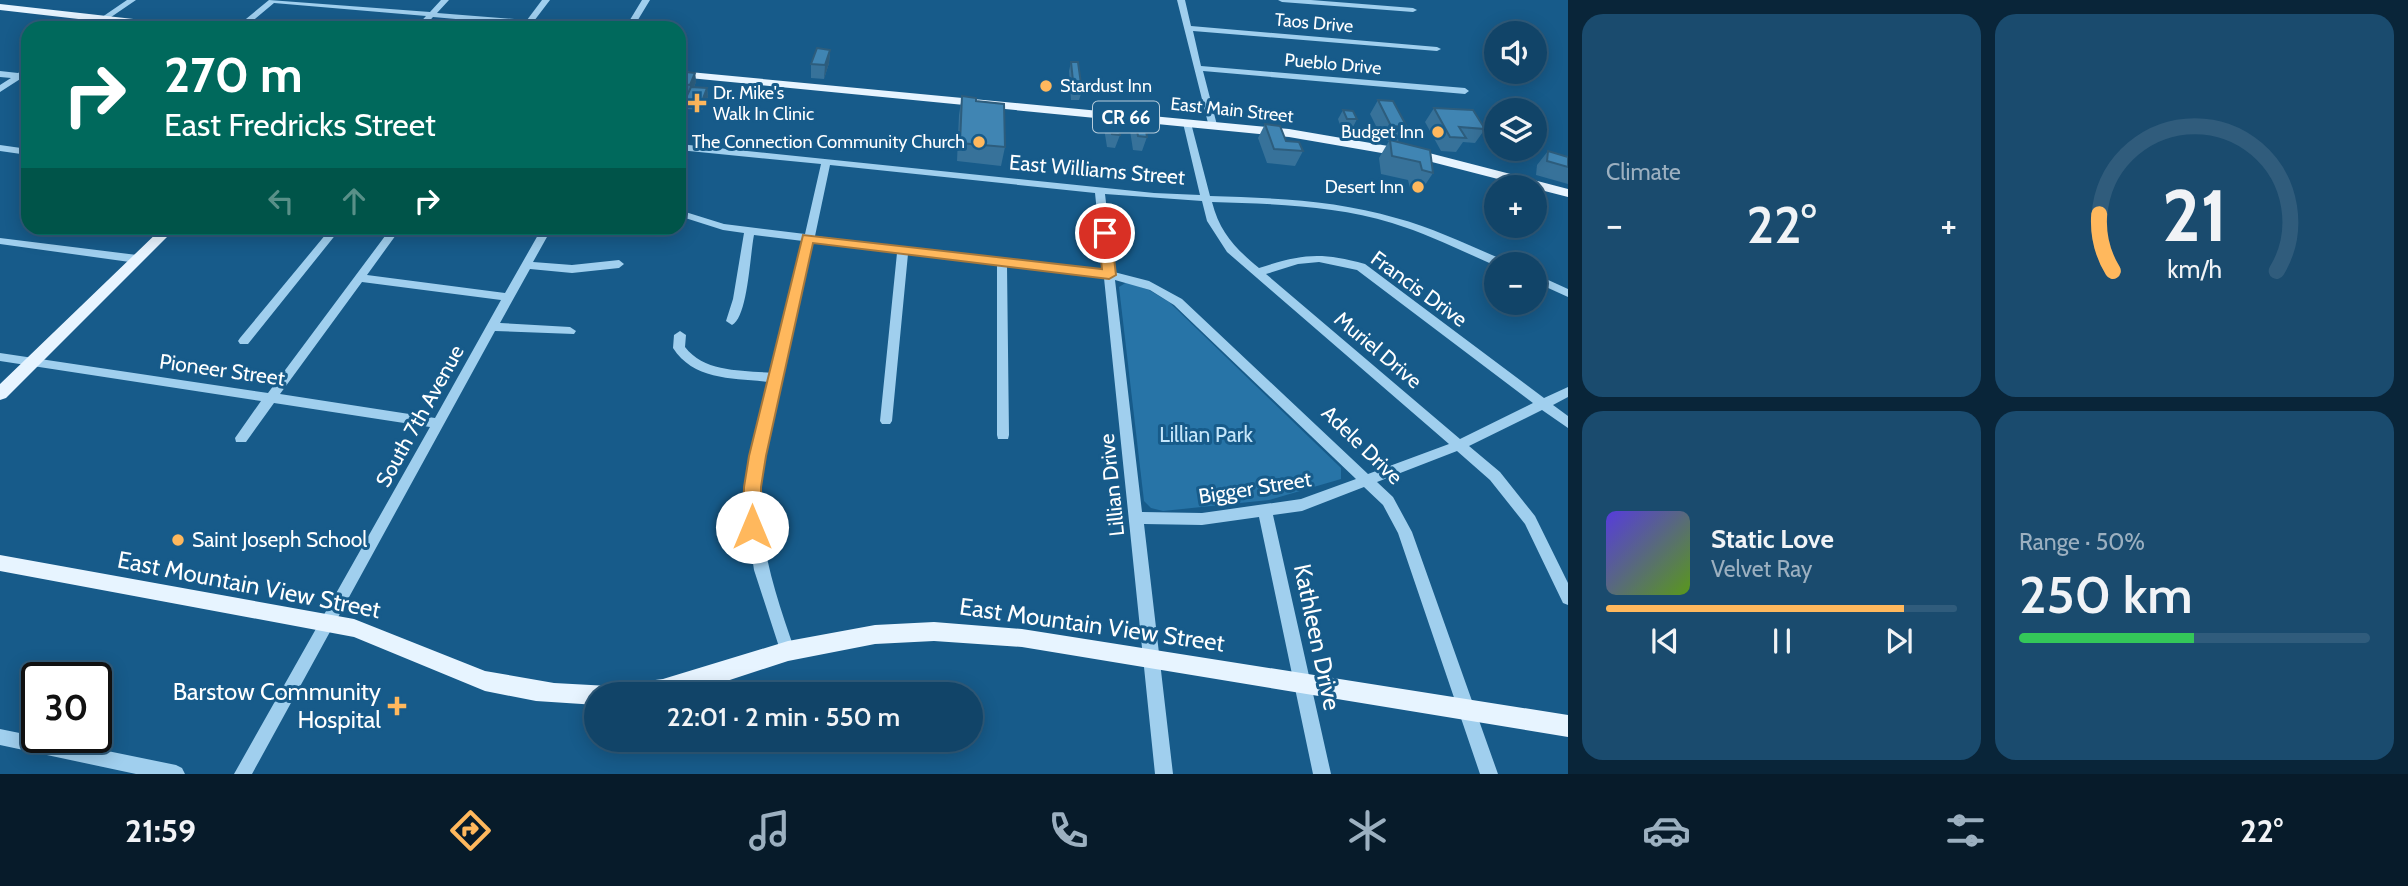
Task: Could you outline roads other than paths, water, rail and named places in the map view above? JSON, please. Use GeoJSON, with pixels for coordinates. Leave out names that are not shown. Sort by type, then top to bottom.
{"type":"FeatureCollection","features":[{"type":"Feature","properties":{"kind":"main road"},"geometry":{"type":"LineString","coordinates":[[29,10],[44,0]]}},
{"type":"Feature","properties":{"kind":"main road"},"geometry":{"type":"LineString","coordinates":[[0,7],[128,21]]}},
{"type":"Feature","properties":{"kind":"main road"},"geometry":{"type":"LineString","coordinates":[[105,18],[162,21]]}},
{"type":"Feature","properties":{"kind":"main road","name":"East Main Street"},"geometry":{"type":"LineString","coordinates":[[686,75],[1272,130],[1378,147],[1477,168],[1568,193]]}},
{"type":"Feature","properties":{"kind":"main road"},"geometry":{"type":"LineString","coordinates":[[0,394],[162,235]]}},
{"type":"Feature","properties":{"kind":"main road","name":"East Mountain View Street"},"geometry":{"type":"LineString","coordinates":[[0,563],[327,623],[376,635],[472,677],[511,687],[558,694],[584,695]]}},
{"type":"Feature","properties":{"kind":"main road","name":"East Mountain View Street"},"geometry":{"type":"LineString","coordinates":[[687,682],[787,651],[869,634],[938,630],[985,632],[1568,726]]}},
{"type":"Feature","properties":{"kind":"street"},"geometry":{"type":"LineString","coordinates":[[100,21],[132,0]]}},
{"type":"Feature","properties":{"kind":"street"},"geometry":{"type":"LineString","coordinates":[[426,21],[445,0]]}},
{"type":"Feature","properties":{"kind":"street"},"geometry":{"type":"LineString","coordinates":[[530,21],[546,0]]}},
{"type":"Feature","properties":{"kind":"street"},"geometry":{"type":"LineString","coordinates":[[633,21],[646,0]]}},
{"type":"Feature","properties":{"kind":"street"},"geometry":{"type":"LineString","coordinates":[[1181,0],[1212,125]]}},
{"type":"Feature","properties":{"kind":"street"},"geometry":{"type":"LineString","coordinates":[[1282,0],[1413,10]]}},
{"type":"Feature","properties":{"kind":"street"},"geometry":{"type":"LineString","coordinates":[[246,21],[273,1],[483,21]]}},
{"type":"Feature","properties":{"kind":"street","name":"Taos Drive"},"geometry":{"type":"LineString","coordinates":[[1189,28],[1437,49]]}},
{"type":"Feature","properties":{"kind":"street","name":"Pueblo Drive"},"geometry":{"type":"LineString","coordinates":[[1199,68],[1465,91]]}},
{"type":"Feature","properties":{"kind":"street"},"geometry":{"type":"LineString","coordinates":[[0,74],[21,76]]}},
{"type":"Feature","properties":{"kind":"street"},"geometry":{"type":"LineString","coordinates":[[0,89],[21,78]]}},
{"type":"Feature","properties":{"kind":"street","name":"Muriel Drive"},"geometry":{"type":"LineString","coordinates":[[1187,123],[1212,220],[1219,235],[1231,250],[1495,475],[1530,520],[1568,598]]}},
{"type":"Feature","properties":{"kind":"street"},"geometry":{"type":"LineString","coordinates":[[0,148],[21,151]]}},
{"type":"Feature","properties":{"kind":"street","name":"East Williams Street"},"geometry":{"type":"LineString","coordinates":[[686,148],[1100,191],[1335,208],[1379,216],[1422,230],[1484,256]]}},
{"type":"Feature","properties":{"kind":"street"},"geometry":{"type":"LineString","coordinates":[[787,651],[755,549],[751,518],[752,487],[826,163]]}},
{"type":"Feature","properties":{"kind":"street","name":"Lillian Drive"},"geometry":{"type":"LineString","coordinates":[[1100,191],[1164,774]]}},
{"type":"Feature","properties":{"kind":"street","name":"Adele Drive"},"geometry":{"type":"LineString","coordinates":[[686,215],[723,227],[750,231],[1109,275],[1149,284],[1178,302],[1388,501],[1405,532],[1489,774]]}},
{"type":"Feature","properties":{"kind":"street"},"geometry":{"type":"LineString","coordinates":[[732,321],[737,309],[744,254],[750,231]]}},
{"type":"Feature","properties":{"kind":"street"},"geometry":{"type":"LineString","coordinates":[[244,341],[330,235]]}},
{"type":"Feature","properties":{"kind":"street"},"geometry":{"type":"LineString","coordinates":[[241,438],[391,235]]}},
{"type":"Feature","properties":{"kind":"street","name":"South 7th Avenue"},"geometry":{"type":"LineString","coordinates":[[243,774],[543,235]]}},
{"type":"Feature","properties":{"kind":"street"},"geometry":{"type":"LineString","coordinates":[[0,241],[137,259]]}},
{"type":"Feature","properties":{"kind":"street"},"geometry":{"type":"LineString","coordinates":[[886,421],[902,250]]}},
{"type":"Feature","properties":{"kind":"street","name":"Francis Drive"},"geometry":{"type":"LineString","coordinates":[[1257,273],[1307,257],[1332,259],[1362,267],[1568,423]]}},
{"type":"Feature","properties":{"kind":"street"},"geometry":{"type":"LineString","coordinates":[[1002,262],[1003,435]]}},
{"type":"Feature","properties":{"kind":"street"},"geometry":{"type":"LineString","coordinates":[[526,265],[572,269],[619,264]]}},
{"type":"Feature","properties":{"kind":"street"},"geometry":{"type":"LineString","coordinates":[[359,278],[508,296]]}},
{"type":"Feature","properties":{"kind":"street"},"geometry":{"type":"LineString","coordinates":[[1547,283],[1568,293]]}},
{"type":"Feature","properties":{"kind":"street"},"geometry":{"type":"LineString","coordinates":[[491,327],[570,331]]}},
{"type":"Feature","properties":{"kind":"street"},"geometry":{"type":"LineString","coordinates":[[680,335],[679,348],[683,357],[692,364],[710,370],[775,378]]}},
{"type":"Feature","properties":{"kind":"street","name":"Pioneer Street"},"geometry":{"type":"LineString","coordinates":[[0,357],[438,423]]}},
{"type":"Feature","properties":{"kind":"street","name":"Bigger Street"},"geometry":{"type":"LineString","coordinates":[[1137,518],[1202,519],[1302,505],[1460,445],[1568,392]]}},
{"type":"Feature","properties":{"kind":"street","name":"Kathleen Drive"},"geometry":{"type":"LineString","coordinates":[[1265,511],[1322,774]]}},
{"type":"Feature","properties":{"kind":"street"},"geometry":{"type":"LineString","coordinates":[[0,737],[176,774]]}},
{"type":"Feature","properties":{"kind":"place","name":"Stardust Inn"},"geometry":{"type":"Point","coordinates":[1046,86]}},
{"type":"Feature","properties":{"kind":"place","name":"Dr. Mike's Walk In Clinic"},"geometry":{"type":"Point","coordinates":[697,103]}},
{"type":"Feature","properties":{"kind":"place","name":"Budget Inn"},"geometry":{"type":"Point","coordinates":[1438,132]}},
{"type":"Feature","properties":{"kind":"place","name":"The Connection Community Church"},"geometry":{"type":"Point","coordinates":[979,142]}},
{"type":"Feature","properties":{"kind":"place","name":"Desert Inn"},"geometry":{"type":"Point","coordinates":[1418,187]}},
{"type":"Feature","properties":{"kind":"place","name":"Saint Joseph School"},"geometry":{"type":"Point","coordinates":[178,540]}},
{"type":"Feature","properties":{"kind":"place","name":"Barstow Community Hospital"},"geometry":{"type":"Point","coordinates":[397,706]}},
{"type":"Feature","properties":{"kind":"park label","name":"Lillian Park"},"geometry":{"type":"Point","coordinates":[1206,435]}}]}
